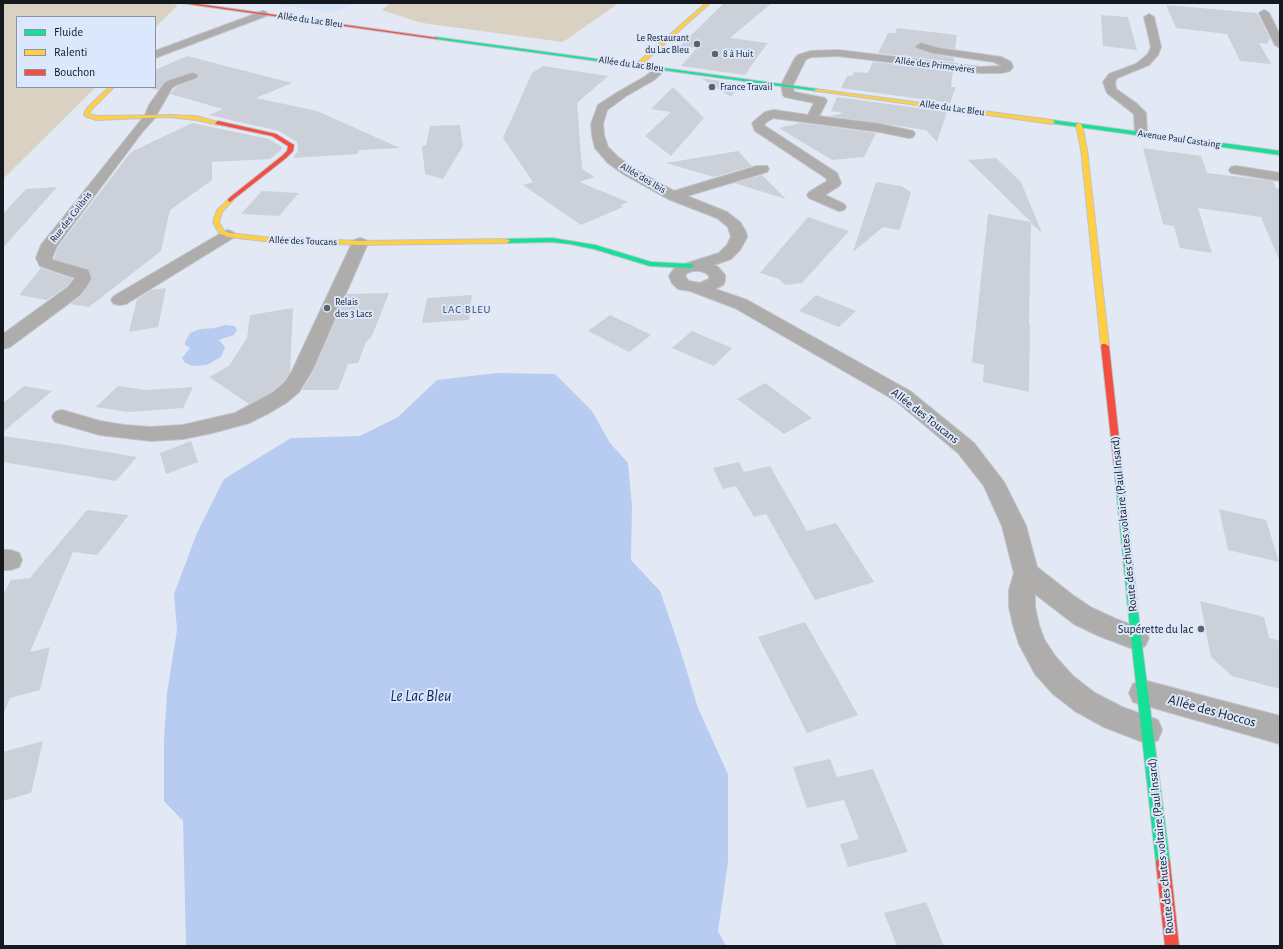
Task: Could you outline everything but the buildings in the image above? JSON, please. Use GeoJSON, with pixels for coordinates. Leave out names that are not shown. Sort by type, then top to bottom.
{"type":"FeatureCollection","features":[{"type":"Feature","properties":{"kind":"street","name":"Allée du Lac Bleu"},"geometry":{"type":"LineString","coordinates":[[183,3],[1079,125]]}},
{"type":"Feature","properties":{"kind":"street"},"geometry":{"type":"LineString","coordinates":[[638,65],[708,3]]}},
{"type":"Feature","properties":{"kind":"street"},"geometry":{"type":"LineString","coordinates":[[1264,13],[1280,45]]}},
{"type":"Feature","properties":{"kind":"street"},"geometry":{"type":"LineString","coordinates":[[156,55],[263,14]]}},
{"type":"Feature","properties":{"kind":"street"},"geometry":{"type":"LineString","coordinates":[[1141,134],[1140,113],[1111,91],[1109,82],[1113,76],[1140,66],[1153,55],[1156,47],[1149,17]]}},
{"type":"Feature","properties":{"kind":"street","name":"Allée des Primevères"},"geometry":{"type":"LineString","coordinates":[[787,85],[802,57],[817,53],[838,53],[980,70],[1001,70],[1008,67],[1007,64],[997,59],[937,51],[921,46]]}},
{"type":"Feature","properties":{"kind":"street","name":"Allée des Ibis"},"geometry":{"type":"LineString","coordinates":[[661,68],[650,78],[622,94],[602,108],[597,124],[598,135],[602,148],[613,160],[628,172],[673,196],[722,215],[735,225],[739,237],[734,247],[724,256],[693,266]]}},
{"type":"Feature","properties":{"kind":"street"},"geometry":{"type":"LineString","coordinates":[[150,116],[155,105],[172,83],[192,76]]}},
{"type":"Feature","properties":{"kind":"street"},"geometry":{"type":"LineString","coordinates":[[787,85],[789,95],[821,101],[812,118]]}},
{"type":"Feature","properties":{"kind":"street"},"geometry":{"type":"LineString","coordinates":[[111,88],[89,109],[86,114],[87,115],[96,118],[150,116],[196,118],[274,135],[290,145],[290,151],[284,157],[232,197],[219,211],[216,222],[221,232],[228,235]]}},
{"type":"Feature","properties":{"kind":"street"},"geometry":{"type":"LineString","coordinates":[[839,207],[814,194],[834,183],[832,176],[759,128],[758,123],[769,115],[774,114],[812,118],[909,134]]}},
{"type":"Feature","properties":{"kind":"street","name":"Rue des Colibris"},"geometry":{"type":"LineString","coordinates":[[3,343],[80,284],[83,278],[82,274],[46,263],[44,258],[46,252],[49,245],[106,170],[150,116]]}},
{"type":"Feature","properties":{"kind":"street","name":"Avenue Paul Castaing"},"geometry":{"type":"LineString","coordinates":[[1079,125],[1280,153]]}},
{"type":"Feature","properties":{"kind":"street","name":"Route des chutes voltaire (Paul Insard)"},"geometry":{"type":"LineString","coordinates":[[1079,125],[1084,156],[1136,638],[1148,730],[1172,946]]}},
{"type":"Feature","properties":{"kind":"street"},"geometry":{"type":"LineString","coordinates":[[673,196],[762,170]]}},
{"type":"Feature","properties":{"kind":"street"},"geometry":{"type":"LineString","coordinates":[[1236,170],[1280,177]]}},
{"type":"Feature","properties":{"kind":"street"},"geometry":{"type":"LineString","coordinates":[[120,300],[228,235]]}},
{"type":"Feature","properties":{"kind":"street","name":"Allée des Toucans"},"geometry":{"type":"LineString","coordinates":[[228,235],[253,239],[360,243],[552,240],[570,242],[650,264],[678,279],[684,285],[741,304],[903,396],[966,448],[993,482],[1014,526],[1026,573],[1022,590],[1022,607],[1032,644],[1045,665],[1063,685],[1085,702],[1114,717],[1148,730]]}},
{"type":"Feature","properties":{"kind":"street"},"geometry":{"type":"LineString","coordinates":[[62,417],[100,428],[151,434],[183,432],[212,426],[242,418],[262,408],[279,398],[292,387],[302,371],[360,243]]}},
{"type":"Feature","properties":{"kind":"street","name":"Allée des Ibis"},"geometry":{"type":"LineString","coordinates":[[716,277],[724,256]]}},
{"type":"Feature","properties":{"kind":"street","name":"Allée des Toucans"},"geometry":{"type":"LineString","coordinates":[[650,264],[693,266]]}},
{"type":"Feature","properties":{"kind":"street"},"geometry":{"type":"LineString","coordinates":[[678,279],[677,276],[681,270],[693,266],[707,268],[716,277],[706,287],[696,288]]}},
{"type":"Feature","properties":{"kind":"street","name":"Allée des Toucans"},"geometry":{"type":"LineString","coordinates":[[716,277],[741,304]]}},
{"type":"Feature","properties":{"kind":"street"},"geometry":{"type":"LineString","coordinates":[[1026,573],[1065,604],[1083,616],[1108,628],[1136,638]]}},
{"type":"Feature","properties":{"kind":"street","name":"Allée des Hoccos"},"geometry":{"type":"LineString","coordinates":[[1143,692],[1280,730]]}},
{"type":"Feature","properties":{"kind":"shaded area"},"geometry":{"type":"Polygon","coordinates":[[[3,3],[167,3],[178,5],[156,27],[156,16],[16,16],[16,88],[95,88],[3,179],[3,3]]]}},
{"type":"Feature","properties":{"kind":"shaded area"},"geometry":{"type":"Polygon","coordinates":[[[266,3],[357,3],[333,13],[266,3]]]}},
{"type":"Feature","properties":{"kind":"shaded area"},"geometry":{"type":"Polygon","coordinates":[[[391,3],[619,3],[563,42],[422,23],[381,10],[391,3]]]}},
{"type":"Feature","properties":{"kind":"water"},"geometry":{"type":"Polygon","coordinates":[[[225,325],[235,326],[237,330],[234,335],[219,340],[225,347],[221,357],[207,365],[193,366],[185,363],[182,358],[190,348],[185,345],[185,342],[190,333],[200,329],[215,328],[225,325]]]}},
{"type":"Feature","properties":{"kind":"water","name":"Le Lac Bleu"},"geometry":{"type":"Polygon","coordinates":[[[497,373],[555,374],[592,411],[610,443],[628,463],[632,506],[631,560],[660,591],[698,708],[728,774],[728,862],[718,931],[726,946],[186,946],[183,821],[164,801],[164,740],[167,693],[177,630],[174,594],[197,533],[224,479],[291,438],[360,436],[398,417],[437,380],[497,373]]]}},
{"type":"Feature","properties":{"kind":"traffic: fast"},"geometry":{"type":"LineString","coordinates":[[436,38],[817,90]]}},
{"type":"Feature","properties":{"kind":"traffic: fast"},"geometry":{"type":"LineString","coordinates":[[1052,122],[1280,153]]}},
{"type":"Feature","properties":{"kind":"traffic: fast"},"geometry":{"type":"LineString","coordinates":[[507,241],[552,240],[570,242],[595,247],[650,264],[691,266]]}},
{"type":"Feature","properties":{"kind":"traffic: fast"},"geometry":{"type":"LineString","coordinates":[[1118,466],[1136,638],[1163,863]]}},
{"type":"Feature","properties":{"kind":"traffic: slow"},"geometry":{"type":"LineString","coordinates":[[638,65],[708,3]]}},
{"type":"Feature","properties":{"kind":"traffic: slow"},"geometry":{"type":"LineString","coordinates":[[111,88],[89,109],[86,114],[87,115],[96,118],[169,116],[196,118],[218,123]]}},
{"type":"Feature","properties":{"kind":"traffic: slow"},"geometry":{"type":"LineString","coordinates":[[817,90],[1052,122]]}},
{"type":"Feature","properties":{"kind":"traffic: slow"},"geometry":{"type":"LineString","coordinates":[[1079,125],[1084,149],[1105,346]]}},
{"type":"Feature","properties":{"kind":"traffic: slow"},"geometry":{"type":"LineString","coordinates":[[230,200],[219,211],[216,222],[221,232],[228,235],[264,239],[360,243],[507,241]]}},
{"type":"Feature","properties":{"kind":"traffic: jam"},"geometry":{"type":"LineString","coordinates":[[183,3],[436,38]]}},
{"type":"Feature","properties":{"kind":"traffic: jam"},"geometry":{"type":"LineString","coordinates":[[218,123],[274,135],[291,145],[290,151],[284,157],[230,200]]}},
{"type":"Feature","properties":{"kind":"traffic: jam"},"geometry":{"type":"LineString","coordinates":[[1105,346],[1118,466]]}},
{"type":"Feature","properties":{"kind":"traffic: jam"},"geometry":{"type":"LineString","coordinates":[[1163,863],[1172,946]]}},
{"type":"Feature","properties":{"kind":"place","name":"Le Restaurant du Lac Bleu"},"geometry":{"type":"Point","coordinates":[697,44]}},
{"type":"Feature","properties":{"kind":"place","name":"8 à Huit"},"geometry":{"type":"Point","coordinates":[715,54]}},
{"type":"Feature","properties":{"kind":"place","name":"France Travail"},"geometry":{"type":"Point","coordinates":[712,87]}},
{"type":"Feature","properties":{"kind":"place","name":"Relais des 3 Lacs"},"geometry":{"type":"Point","coordinates":[327,308]}},
{"type":"Feature","properties":{"kind":"place","name":"Supérette du lac"},"geometry":{"type":"Point","coordinates":[1201,629]}},
{"type":"Feature","properties":{"kind":"district","name":"LAC BLEU"},"geometry":{"type":"Point","coordinates":[467,310]}}]}
